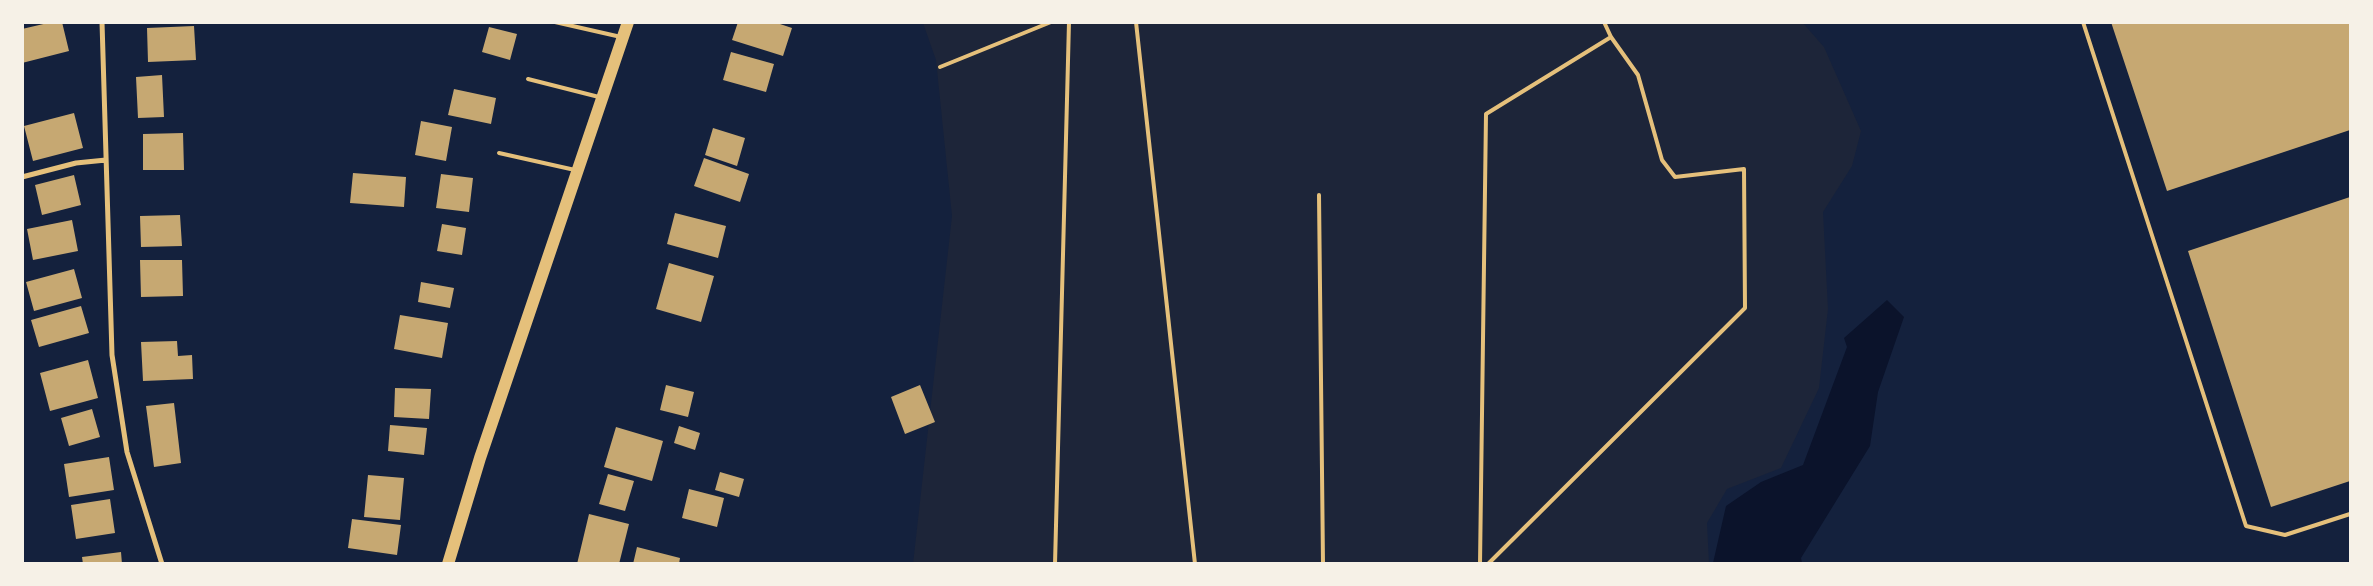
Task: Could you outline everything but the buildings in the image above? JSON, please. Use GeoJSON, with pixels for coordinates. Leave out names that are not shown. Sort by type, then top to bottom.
{"type":"FeatureCollection","features":[{"type":"Feature","properties":{"kind":"main road"},"geometry":{"type":"LineString","coordinates":[[448,564],[483,449],[576,170],[628,22]]}},
{"type":"Feature","properties":{"kind":"street"},"geometry":{"type":"LineString","coordinates":[[102,22],[112,355],[127,452],[162,564]]}},
{"type":"Feature","properties":{"kind":"street"},"geometry":{"type":"LineString","coordinates":[[22,177],[76,163],[106,160]]}},
{"type":"Feature","properties":{"kind":"lane"},"geometry":{"type":"LineString","coordinates":[[555,22],[623,38]]}},
{"type":"Feature","properties":{"kind":"lane"},"geometry":{"type":"LineString","coordinates":[[940,67],[1051,22]]}},
{"type":"Feature","properties":{"kind":"lane"},"geometry":{"type":"LineString","coordinates":[[1056,564],[1069,22]]}},
{"type":"Feature","properties":{"kind":"lane"},"geometry":{"type":"LineString","coordinates":[[1136,22],[1195,564]]}},
{"type":"Feature","properties":{"kind":"lane"},"geometry":{"type":"LineString","coordinates":[[1488,564],[1745,308],[1744,168],[1675,177],[1662,160],[1638,75],[1611,37],[1604,22]]}},
{"type":"Feature","properties":{"kind":"lane"},"geometry":{"type":"LineString","coordinates":[[2084,22],[2246,526],[2285,535],[2350,514]]}},
{"type":"Feature","properties":{"kind":"lane"},"geometry":{"type":"LineString","coordinates":[[1480,564],[1486,114],[1611,37]]}},
{"type":"Feature","properties":{"kind":"lane"},"geometry":{"type":"LineString","coordinates":[[528,79],[602,98]]}},
{"type":"Feature","properties":{"kind":"lane"},"geometry":{"type":"LineString","coordinates":[[499,153],[576,170]]}},
{"type":"Feature","properties":{"kind":"lane"},"geometry":{"type":"LineString","coordinates":[[1319,195],[1323,564]]}},
{"type":"Feature","properties":{"kind":"shaded area"},"geometry":{"type":"Polygon","coordinates":[[[1802,22],[1824,47],[1861,131],[1852,166],[1823,212],[1828,309],[1819,388],[1781,468],[1727,489],[1707,523],[1709,563],[913,564],[952,216],[936,60],[923,23],[1802,22]]]}},
{"type":"Feature","properties":{"kind":"shaded area"},"geometry":{"type":"Polygon","coordinates":[[[1887,300],[1904,317],[1878,392],[1870,446],[1801,558],[1802,563],[1713,563],[1726,506],[1761,482],[1803,465],[1847,347],[1844,338],[1887,300]]]}}]}
